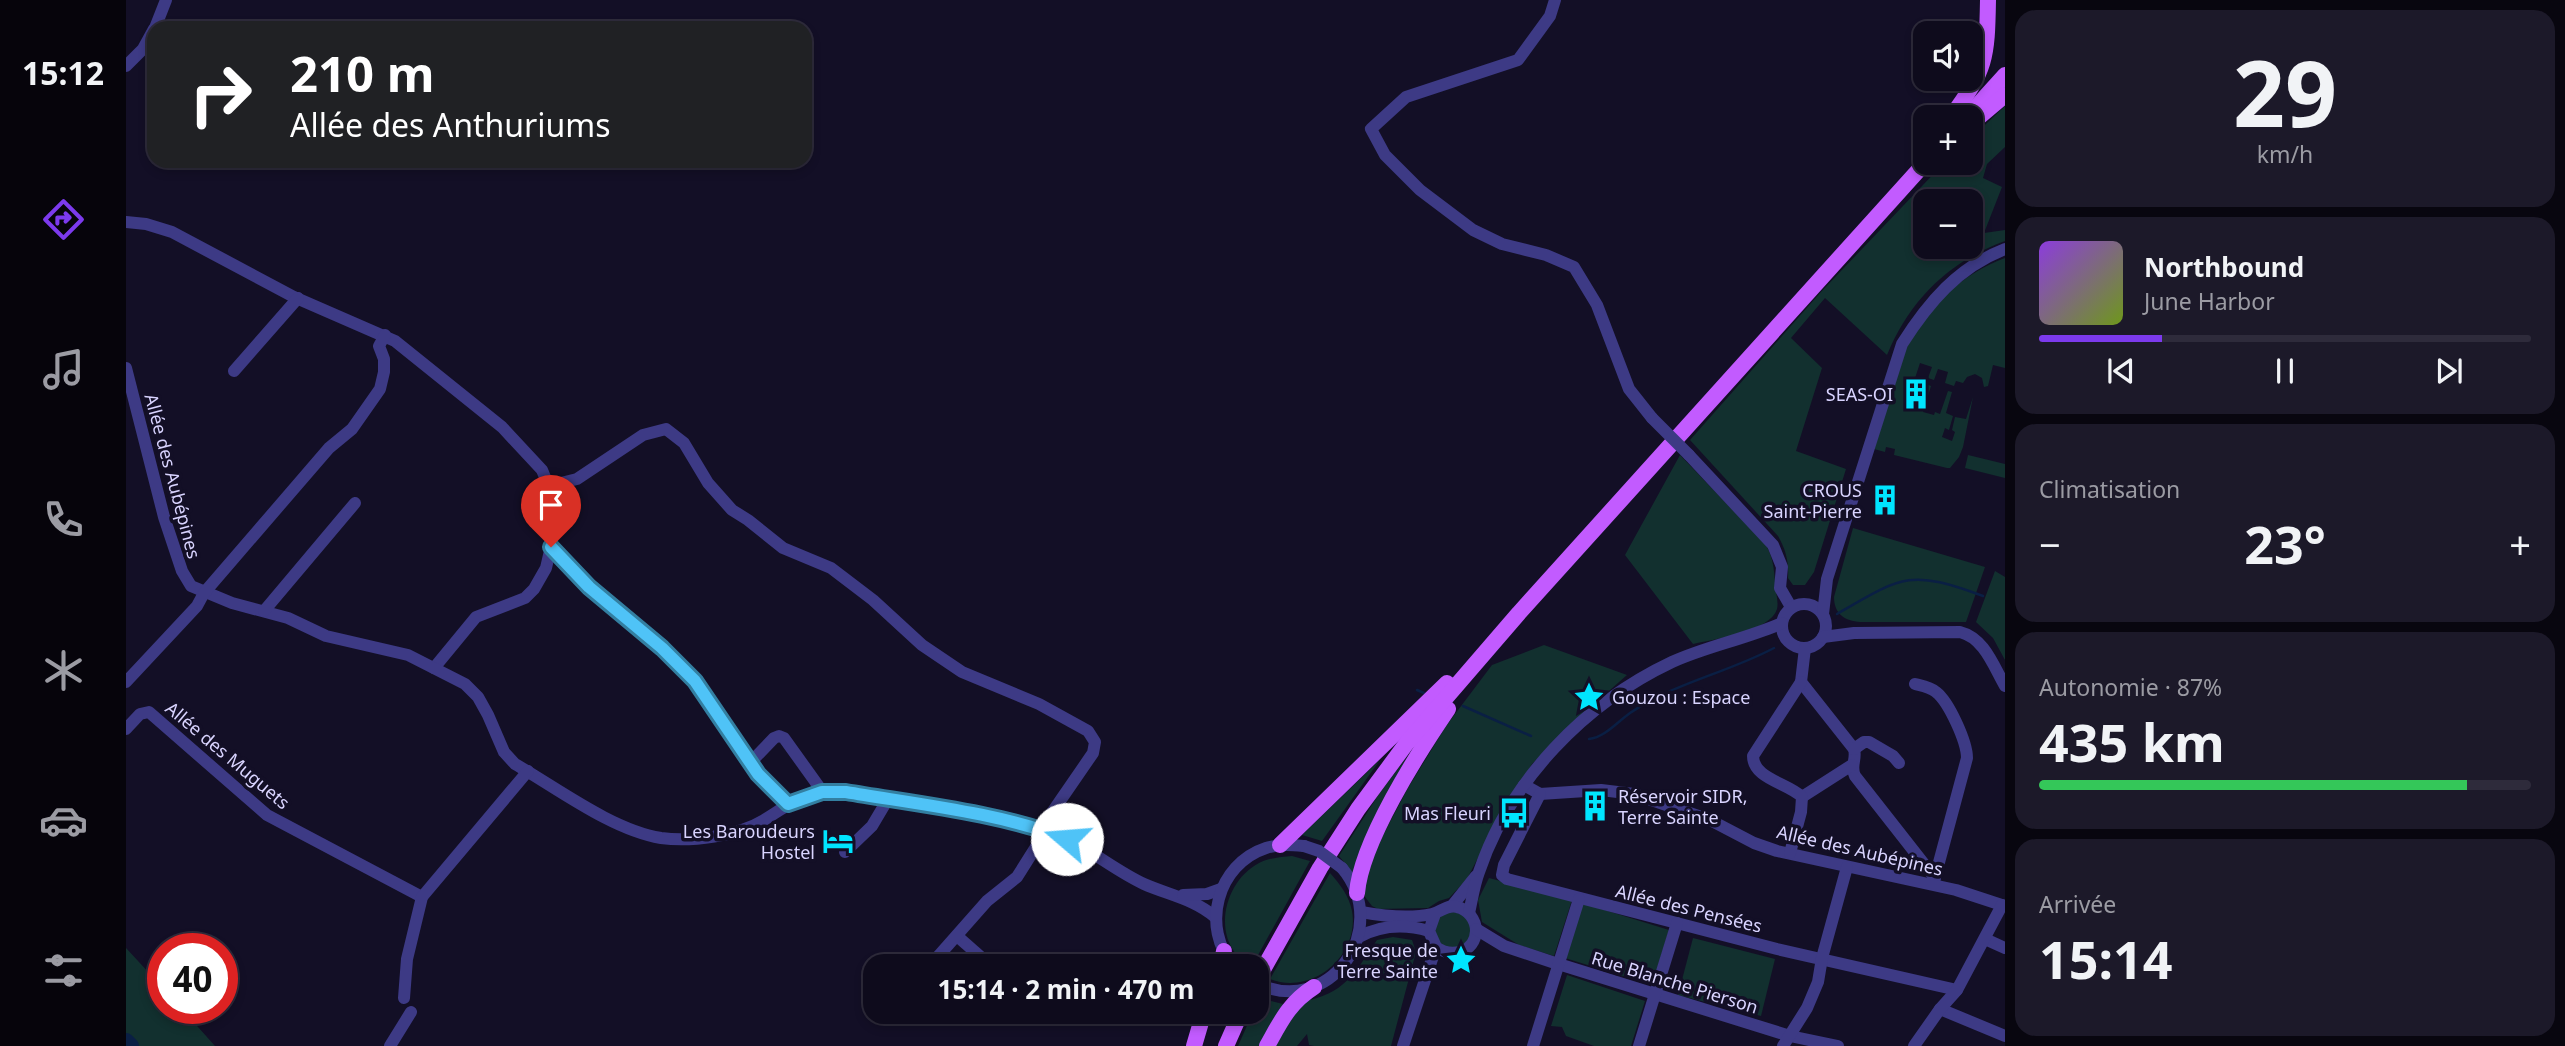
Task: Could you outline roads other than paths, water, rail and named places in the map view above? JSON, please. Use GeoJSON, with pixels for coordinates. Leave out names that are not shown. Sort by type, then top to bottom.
{"type":"FeatureCollection","features":[{"type":"Feature","properties":{"kind":"main road"},"geometry":{"type":"LineString","coordinates":[[1960,105],[1982,70],[1987,40],[1988,0]]}},
{"type":"Feature","properties":{"kind":"main road"},"geometry":{"type":"LineString","coordinates":[[1977,105],[2005,75]]}},
{"type":"Feature","properties":{"kind":"main road"},"geometry":{"type":"LineString","coordinates":[[1983,114],[2005,95]]}},
{"type":"Feature","properties":{"kind":"main road"},"geometry":{"type":"LineString","coordinates":[[1886,206],[1913,169]]}},
{"type":"Feature","properties":{"kind":"main road"},"geometry":{"type":"LineString","coordinates":[[1269,960],[1320,868],[1358,808],[1406,744],[1519,613],[1916,175]]}},
{"type":"Feature","properties":{"kind":"main road"},"geometry":{"type":"LineString","coordinates":[[1280,845],[1519,613]]}},
{"type":"Feature","properties":{"kind":"main road"},"geometry":{"type":"LineString","coordinates":[[1357,893],[1364,857],[1402,785],[1482,657]]}},
{"type":"Feature","properties":{"kind":"main road"},"geometry":{"type":"LineString","coordinates":[[1266,1046],[1287,1010],[1297,998],[1314,986]]}},
{"type":"Feature","properties":{"kind":"main road"},"geometry":{"type":"LineString","coordinates":[[1194,1046],[1201,1024]]}},
{"type":"Feature","properties":{"kind":"main road"},"geometry":{"type":"LineString","coordinates":[[1226,1046],[1236,1024]]}},
{"type":"Feature","properties":{"kind":"street"},"geometry":{"type":"LineString","coordinates":[[1555,0],[1550,16],[1518,60],[1406,97],[1371,130],[1385,155],[1420,190],[1473,230],[1502,244],[1546,255],[1574,267],[1597,306],[1629,389],[1652,418],[1773,545],[1782,567],[1780,588],[1791,607]]}},
{"type":"Feature","properties":{"kind":"street"},"geometry":{"type":"LineString","coordinates":[[156,21],[161,3]]}},
{"type":"Feature","properties":{"kind":"street"},"geometry":{"type":"LineString","coordinates":[[126,66],[147,42]]}},
{"type":"Feature","properties":{"kind":"street"},"geometry":{"type":"LineString","coordinates":[[126,222],[146,224],[172,232],[298,299],[385,335],[502,428],[542,470],[549,486],[554,516],[546,568],[534,589],[515,604],[500,606],[476,617],[434,668]]}},
{"type":"Feature","properties":{"kind":"street"},"geometry":{"type":"LineString","coordinates":[[1827,579],[1807,603],[1791,607],[1785,614],[1782,623],[1784,637],[1791,644],[1805,648],[1816,644],[1823,636],[1827,579],[1902,344],[1940,291],[1968,268],[2005,249]]}},
{"type":"Feature","properties":{"kind":"street"},"geometry":{"type":"LineString","coordinates":[[234,371],[298,299]]}},
{"type":"Feature","properties":{"kind":"street"},"geometry":{"type":"LineString","coordinates":[[126,682],[197,606],[204,593],[329,448],[352,429],[380,389],[384,359],[379,346],[385,335]]}},
{"type":"Feature","properties":{"kind":"street","name":"Allée des Aubépines"},"geometry":{"type":"LineString","coordinates":[[126,368],[164,517],[182,571],[191,586],[204,593]]}},
{"type":"Feature","properties":{"kind":"street"},"geometry":{"type":"LineString","coordinates":[[549,486],[577,479],[643,435],[666,429],[684,443],[708,484],[732,510],[783,548],[831,568],[873,600],[922,645],[962,672],[1039,705],[1088,731],[1095,742],[1093,753],[1043,830],[1017,877],[988,901],[940,954]]}},
{"type":"Feature","properties":{"kind":"street"},"geometry":{"type":"LineString","coordinates":[[264,611],[355,503]]}},
{"type":"Feature","properties":{"kind":"street"},"geometry":{"type":"LineString","coordinates":[[551,547],[589,587],[662,648],[695,681],[763,781],[788,804]]}},
{"type":"Feature","properties":{"kind":"street"},"geometry":{"type":"LineString","coordinates":[[204,593],[288,618],[326,636],[408,655],[465,684],[478,697],[503,752],[514,764],[632,829],[661,838],[694,838],[738,833],[788,804],[822,792],[846,792],[1043,830],[1067,839],[1141,882],[1195,902],[1215,917]]}},
{"type":"Feature","properties":{"kind":"street"},"geometry":{"type":"LineString","coordinates":[[1807,603],[1816,607],[1824,618],[1854,633]]}},
{"type":"Feature","properties":{"kind":"street"},"geometry":{"type":"LineString","coordinates":[[1425,985],[1450,954],[1466,950],[1471,944],[1476,929],[1469,913],[1478,873],[1497,830],[1524,785],[1564,738],[1628,686],[1691,654],[1751,636],[1782,623]]}},
{"type":"Feature","properties":{"kind":"street"},"geometry":{"type":"LineString","coordinates":[[1823,636],[1854,633],[1969,634],[1982,646],[2005,686]]}},
{"type":"Feature","properties":{"kind":"street"},"geometry":{"type":"LineString","coordinates":[[1751,636],[1784,637]]}},
{"type":"Feature","properties":{"kind":"street"},"geometry":{"type":"LineString","coordinates":[[1802,797],[1788,786],[1760,772],[1753,762],[1754,756],[1801,682],[1805,648]]}},
{"type":"Feature","properties":{"kind":"street"},"geometry":{"type":"LineString","coordinates":[[1801,682],[1854,749],[1852,765],[1856,776],[1934,881]]}},
{"type":"Feature","properties":{"kind":"street"},"geometry":{"type":"LineString","coordinates":[[1915,684],[1929,687],[1940,695],[1967,747],[1967,758],[1934,881]]}},
{"type":"Feature","properties":{"kind":"street","name":"Allée des Muguets"},"geometry":{"type":"LineString","coordinates":[[126,729],[140,714],[149,712],[267,816],[422,897]]}},
{"type":"Feature","properties":{"kind":"street"},"geometry":{"type":"LineString","coordinates":[[750,763],[774,738],[784,738],[822,792]]}},
{"type":"Feature","properties":{"kind":"street"},"geometry":{"type":"LineString","coordinates":[[1854,749],[1864,742],[1869,742],[1893,756],[1899,763]]}},
{"type":"Feature","properties":{"kind":"street"},"geometry":{"type":"LineString","coordinates":[[1802,797],[1852,765]]}},
{"type":"Feature","properties":{"kind":"street"},"geometry":{"type":"LineString","coordinates":[[404,998],[407,959],[422,897],[528,771]]}},
{"type":"Feature","properties":{"kind":"street"},"geometry":{"type":"LineString","coordinates":[[1524,785],[1540,794]]}},
{"type":"Feature","properties":{"kind":"street","name":"Allée des Aubépines"},"geometry":{"type":"LineString","coordinates":[[1540,794],[1601,790],[1634,794],[1710,820],[1754,843],[1846,867],[1934,881],[2003,906]]}},
{"type":"Feature","properties":{"kind":"street","name":"Allée des Pensées"},"geometry":{"type":"LineString","coordinates":[[1540,794],[1504,865],[1502,874],[1507,879],[1677,923],[1957,989]]}},
{"type":"Feature","properties":{"kind":"street"},"geometry":{"type":"LineString","coordinates":[[1790,853],[1801,812],[1802,797]]}},
{"type":"Feature","properties":{"kind":"street"},"geometry":{"type":"LineString","coordinates":[[845,852],[872,826],[887,799]]}},
{"type":"Feature","properties":{"kind":"street"},"geometry":{"type":"LineString","coordinates":[[1221,954],[1215,917],[1221,888],[1239,863],[1258,851],[1280,845],[1304,846],[1319,851],[1342,868],[1357,893],[1362,912],[1359,937],[1354,950],[1338,972],[1314,986],[1288,991],[1269,988]]}},
{"type":"Feature","properties":{"kind":"street"},"geometry":{"type":"LineString","coordinates":[[1787,1041],[1807,1008],[1818,982],[1846,867]]}},
{"type":"Feature","properties":{"kind":"street"},"geometry":{"type":"LineString","coordinates":[[1362,912],[1379,916],[1435,914],[1452,906],[1478,873]]}},
{"type":"Feature","properties":{"kind":"street"},"geometry":{"type":"LineString","coordinates":[[1176,895],[1207,894],[1221,888]]}},
{"type":"Feature","properties":{"kind":"street"},"geometry":{"type":"LineString","coordinates":[[1533,1046],[1579,899]]}},
{"type":"Feature","properties":{"kind":"street"},"geometry":{"type":"LineString","coordinates":[[1452,906],[1469,913]]}},
{"type":"Feature","properties":{"kind":"street"},"geometry":{"type":"LineString","coordinates":[[1914,1046],[1957,989],[2003,906]]}},
{"type":"Feature","properties":{"kind":"street"},"geometry":{"type":"LineString","coordinates":[[1403,1046],[1436,947],[1429,931],[1435,914]]}},
{"type":"Feature","properties":{"kind":"street"},"geometry":{"type":"LineString","coordinates":[[1639,1046],[1677,923]]}},
{"type":"Feature","properties":{"kind":"street"},"geometry":{"type":"LineString","coordinates":[[1359,937],[1374,929],[1415,927],[1429,931]]}},
{"type":"Feature","properties":{"kind":"street","name":"Rue Blanche Pierson"},"geometry":{"type":"LineString","coordinates":[[1476,929],[1504,946],[1655,994],[1787,1041],[1838,1046]]}},
{"type":"Feature","properties":{"kind":"street"},"geometry":{"type":"LineString","coordinates":[[957,936],[977,954]]}},
{"type":"Feature","properties":{"kind":"street"},"geometry":{"type":"LineString","coordinates":[[1985,939],[2005,948]]}},
{"type":"Feature","properties":{"kind":"street","name":"Rue Blanche Pierson"},"geometry":{"type":"LineString","coordinates":[[1471,944],[1504,946]]}},
{"type":"Feature","properties":{"kind":"street"},"geometry":{"type":"LineString","coordinates":[[1436,947],[1450,954]]}},
{"type":"Feature","properties":{"kind":"street"},"geometry":{"type":"LineString","coordinates":[[1940,1009],[2005,1036]]}},
{"type":"Feature","properties":{"kind":"street"},"geometry":{"type":"LineString","coordinates":[[390,1046],[411,1012]]}},
{"type":"Feature","properties":{"kind":"waterway"},"geometry":{"type":"LineString","coordinates":[[1837,614],[1877,591],[1907,581],[1939,582],[1983,596]]}},
{"type":"Feature","properties":{"kind":"waterway"},"geometry":{"type":"LineString","coordinates":[[1589,739],[1605,733],[1630,713],[1664,694],[1774,648]]}},
{"type":"Feature","properties":{"kind":"waterway"},"geometry":{"type":"LineString","coordinates":[[1417,690],[1424,693]]}},
{"type":"Feature","properties":{"kind":"waterway"},"geometry":{"type":"LineString","coordinates":[[1463,706],[1531,736]]}},
{"type":"Feature","properties":{"kind":"waterway"},"geometry":{"type":"LineString","coordinates":[[126,1041],[131,1046]]}},
{"type":"Feature","properties":{"kind":"place","name":"SEAS-OI"},"geometry":{"type":"Point","coordinates":[1916,394]}},
{"type":"Feature","properties":{"kind":"place","name":"CROUS Saint-Pierre"},"geometry":{"type":"Point","coordinates":[1885,500]}},
{"type":"Feature","properties":{"kind":"place","name":"Gouzou : Espace"},"geometry":{"type":"Point","coordinates":[1589,697]}},
{"type":"Feature","properties":{"kind":"place","name":"Réservoir SIDR, Terre Sainte"},"geometry":{"type":"Point","coordinates":[1595,806]}},
{"type":"Feature","properties":{"kind":"place","name":"Mas Fleuri"},"geometry":{"type":"Point","coordinates":[1514,813]}},
{"type":"Feature","properties":{"kind":"place","name":"Les Baroudeurs Hostel"},"geometry":{"type":"Point","coordinates":[838,841]}},
{"type":"Feature","properties":{"kind":"place","name":"Fresque de Terre Sainte"},"geometry":{"type":"Point","coordinates":[1461,960]}}]}
